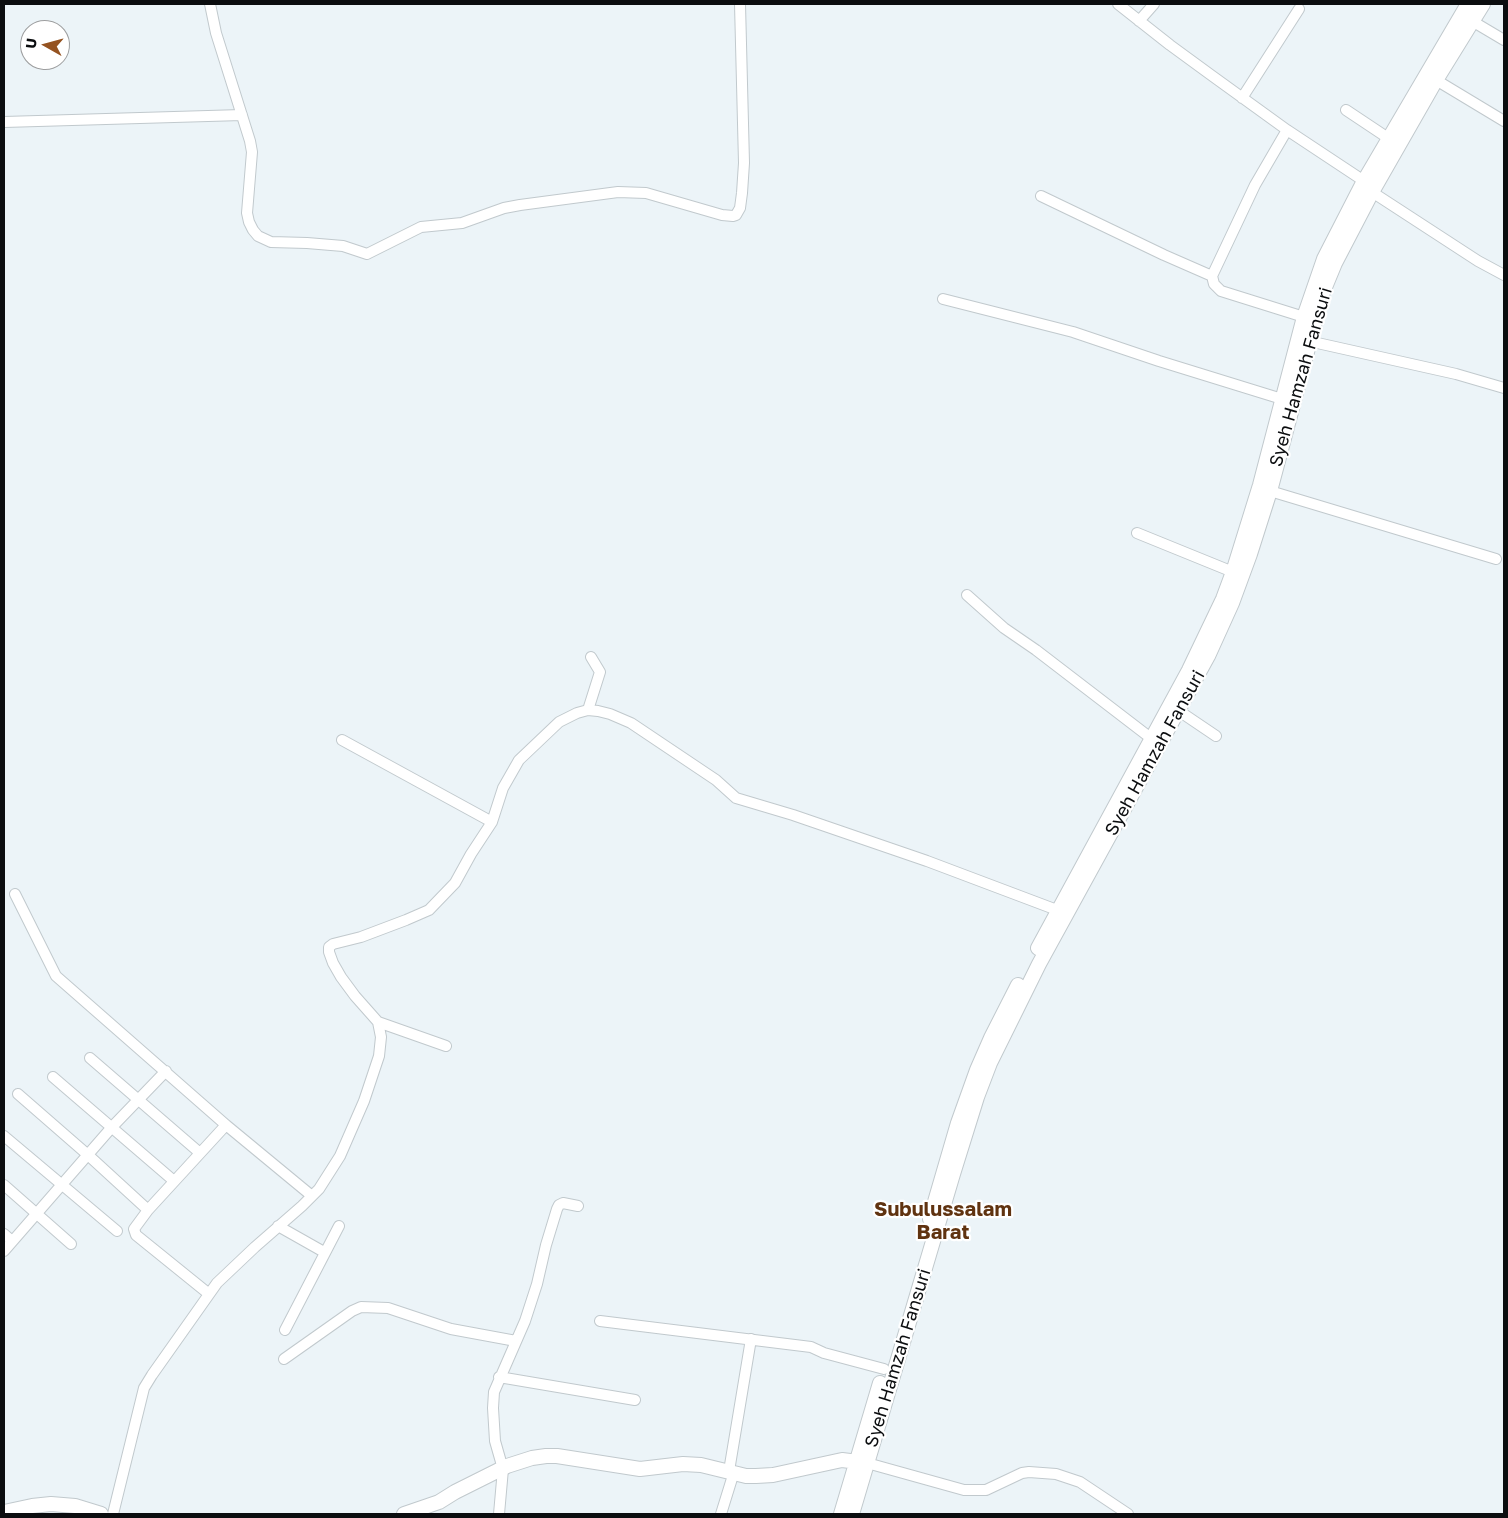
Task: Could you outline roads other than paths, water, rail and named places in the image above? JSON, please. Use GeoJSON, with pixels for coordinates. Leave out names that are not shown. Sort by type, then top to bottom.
{"type":"FeatureCollection","features":[{"type":"Feature","properties":{"kind":"main road","name":"Syeh Hamzah Fansuri"},"geometry":{"type":"LineString","coordinates":[[842,1514],[862,1462],[903,1337],[991,1038],[1179,712],[1208,656],[1228,612],[1246,551],[1260,485],[1282,399],[1323,292],[1388,138],[1468,4]]}},
{"type":"Feature","properties":{"kind":"main road","name":"Syeh Hamzah Fansuri"},"geometry":{"type":"LineString","coordinates":[[1062,913],[1189,670],[1234,572],[1246,551],[1270,491],[1304,340],[1304,317],[1324,259],[1483,4]]}},
{"type":"Feature","properties":{"kind":"main road","name":"Syeh Hamzah Fansuri"},"geometry":{"type":"LineString","coordinates":[[852,1514],[884,1369],[958,1123],[973,1094]]}},
{"type":"Feature","properties":{"kind":"main road"},"geometry":{"type":"LineString","coordinates":[[404,1514],[439,1502],[462,1488],[503,1468],[532,1458],[552,1456],[631,1468],[692,1464],[746,1476],[765,1476],[842,1460],[862,1462]]}},
{"type":"Feature","properties":{"kind":"main road"},"geometry":{"type":"LineString","coordinates":[[4,1512],[51,1504],[74,1506],[101,1514]]}},
{"type":"Feature","properties":{"kind":"street"},"geometry":{"type":"LineString","coordinates":[[210,4],[216,33],[248,132],[252,152],[247,202],[249,222],[258,236],[271,242],[343,246],[367,254],[421,227],[462,223],[504,208],[520,205],[629,192],[646,193],[722,215],[733,216],[736,214],[740,208],[744,163],[740,4]]}},
{"type":"Feature","properties":{"kind":"street"},"geometry":{"type":"LineString","coordinates":[[1118,4],[1287,130],[1478,261],[1504,275]]}},
{"type":"Feature","properties":{"kind":"street"},"geometry":{"type":"LineString","coordinates":[[1139,21],[1154,4]]}},
{"type":"Feature","properties":{"kind":"street"},"geometry":{"type":"LineString","coordinates":[[1242,98],[1299,9]]}},
{"type":"Feature","properties":{"kind":"street"},"geometry":{"type":"LineString","coordinates":[[1472,21],[1504,40]]}},
{"type":"Feature","properties":{"kind":"street"},"geometry":{"type":"LineString","coordinates":[[1436,80],[1504,121]]}},
{"type":"Feature","properties":{"kind":"street"},"geometry":{"type":"LineString","coordinates":[[1346,110],[1388,138]]}},
{"type":"Feature","properties":{"kind":"street"},"geometry":{"type":"LineString","coordinates":[[4,122],[242,115]]}},
{"type":"Feature","properties":{"kind":"street"},"geometry":{"type":"LineString","coordinates":[[1287,130],[1255,185],[1212,276],[1216,288],[1221,291],[1304,317]]}},
{"type":"Feature","properties":{"kind":"street"},"geometry":{"type":"LineString","coordinates":[[1041,196],[1212,276]]}},
{"type":"Feature","properties":{"kind":"street"},"geometry":{"type":"LineString","coordinates":[[943,299],[1073,332],[1282,399]]}},
{"type":"Feature","properties":{"kind":"street"},"geometry":{"type":"LineString","coordinates":[[1304,340],[1456,374],[1504,388]]}},
{"type":"Feature","properties":{"kind":"street"},"geometry":{"type":"LineString","coordinates":[[1270,491],[1496,559]]}},
{"type":"Feature","properties":{"kind":"street"},"geometry":{"type":"LineString","coordinates":[[1137,533],[1234,572]]}},
{"type":"Feature","properties":{"kind":"street"},"geometry":{"type":"LineString","coordinates":[[967,595],[1004,628],[1036,650],[1152,739]]}},
{"type":"Feature","properties":{"kind":"street"},"geometry":{"type":"LineString","coordinates":[[588,710],[600,672],[591,657]]}},
{"type":"Feature","properties":{"kind":"street"},"geometry":{"type":"LineString","coordinates":[[446,1046],[378,1022],[341,977],[333,963],[329,947],[333,944],[361,937],[429,910],[455,883],[492,822],[502,788],[519,760],[559,722],[588,710],[610,714],[631,724],[716,780],[736,798],[793,814],[928,861],[1062,913]]}},
{"type":"Feature","properties":{"kind":"street"},"geometry":{"type":"LineString","coordinates":[[1179,712],[1216,736]]}},
{"type":"Feature","properties":{"kind":"street"},"geometry":{"type":"LineString","coordinates":[[342,740],[492,822]]}},
{"type":"Feature","properties":{"kind":"street"},"geometry":{"type":"LineString","coordinates":[[15,894],[56,976],[226,1125],[312,1196]]}},
{"type":"Feature","properties":{"kind":"street"},"geometry":{"type":"LineString","coordinates":[[112,1514],[144,1388],[209,1294],[225,1275],[319,1189],[340,1156],[364,1101],[379,1056],[381,1037],[378,1022]]}},
{"type":"Feature","properties":{"kind":"street"},"geometry":{"type":"LineString","coordinates":[[90,1058],[200,1153]]}},
{"type":"Feature","properties":{"kind":"street"},"geometry":{"type":"LineString","coordinates":[[4,1251],[8,1238],[37,1214],[112,1128],[166,1071]]}},
{"type":"Feature","properties":{"kind":"street"},"geometry":{"type":"LineString","coordinates":[[53,1077],[174,1181]]}},
{"type":"Feature","properties":{"kind":"street"},"geometry":{"type":"LineString","coordinates":[[18,1094],[148,1210]]}},
{"type":"Feature","properties":{"kind":"street"},"geometry":{"type":"LineString","coordinates":[[209,1294],[136,1235],[134,1228],[148,1210],[226,1125]]}},
{"type":"Feature","properties":{"kind":"street"},"geometry":{"type":"LineString","coordinates":[[4,1136],[117,1231]]}},
{"type":"Feature","properties":{"kind":"street"},"geometry":{"type":"LineString","coordinates":[[4,1186],[71,1244]]}},
{"type":"Feature","properties":{"kind":"street"},"geometry":{"type":"LineString","coordinates":[[499,1514],[503,1468],[496,1448],[493,1408],[494,1392],[525,1322],[557,1209],[563,1204],[578,1206]]}},
{"type":"Feature","properties":{"kind":"street"},"geometry":{"type":"LineString","coordinates":[[278,1226],[324,1252]]}},
{"type":"Feature","properties":{"kind":"street"},"geometry":{"type":"LineString","coordinates":[[285,1330],[339,1226]]}},
{"type":"Feature","properties":{"kind":"street"},"geometry":{"type":"LineString","coordinates":[[284,1359],[352,1311],[361,1307],[388,1308],[451,1328],[516,1341]]}},
{"type":"Feature","properties":{"kind":"street"},"geometry":{"type":"LineString","coordinates":[[600,1321],[811,1347],[824,1353],[884,1369]]}},
{"type":"Feature","properties":{"kind":"street"},"geometry":{"type":"LineString","coordinates":[[721,1514],[731,1472],[751,1339]]}},
{"type":"Feature","properties":{"kind":"street"},"geometry":{"type":"LineString","coordinates":[[499,1378],[635,1400]]}},
{"type":"Feature","properties":{"kind":"street"},"geometry":{"type":"LineString","coordinates":[[862,1462],[964,1490],[986,1490],[1022,1473],[1056,1474],[1080,1482],[1128,1514]]}},
{"type":"Feature","properties":{"kind":"district","name":"Subulussalam Barat"},"geometry":{"type":"Point","coordinates":[943,1222]}}]}
